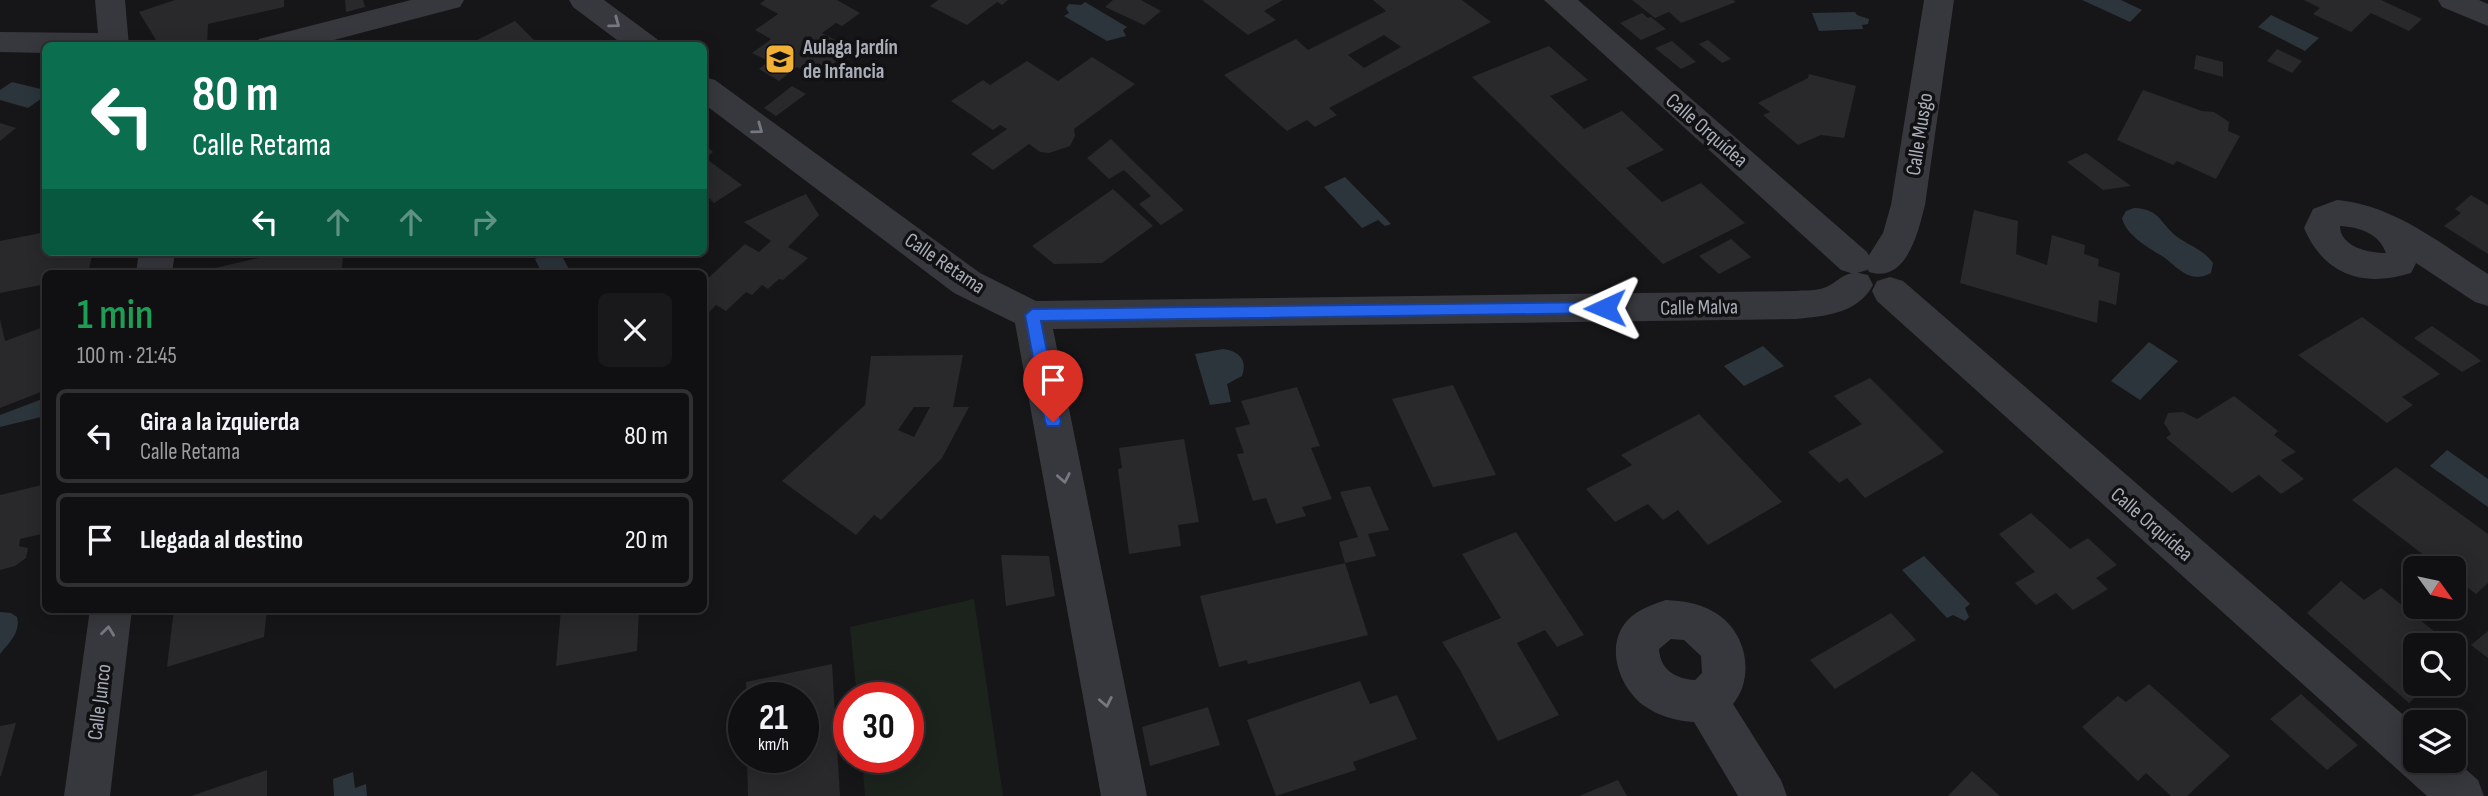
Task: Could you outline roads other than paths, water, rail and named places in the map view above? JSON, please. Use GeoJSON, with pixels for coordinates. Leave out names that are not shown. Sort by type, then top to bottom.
{"type":"FeatureCollection","features":[{"type":"Feature","properties":{"kind":"street"},"geometry":{"type":"LineString","coordinates":[[110,0],[117,42]]}},
{"type":"Feature","properties":{"kind":"street"},"geometry":{"type":"LineString","coordinates":[[286,42],[449,0]]}},
{"type":"Feature","properties":{"kind":"street"},"geometry":{"type":"LineString","coordinates":[[584,0],[641,42]]}},
{"type":"Feature","properties":{"kind":"street","name":"Calle Orquídea"},"geometry":{"type":"LineString","coordinates":[[1559,0],[2403,744]]}},
{"type":"Feature","properties":{"kind":"street","name":"Calle Musgo"},"geometry":{"type":"LineString","coordinates":[[1870,275],[1900,236],[1908,205],[1939,0]]}},
{"type":"Feature","properties":{"kind":"street"},"geometry":{"type":"LineString","coordinates":[[2452,0],[2488,16]]}},
{"type":"Feature","properties":{"kind":"street"},"geometry":{"type":"LineString","coordinates":[[0,42],[42,43]]}},
{"type":"Feature","properties":{"kind":"street","name":"Calle Retama"},"geometry":{"type":"LineString","coordinates":[[707,90],[967,283],[1032,315]]}},
{"type":"Feature","properties":{"kind":"street"},"geometry":{"type":"LineString","coordinates":[[2389,229],[2488,292]]}},
{"type":"Feature","properties":{"kind":"street","name":"Calle Malva"},"geometry":{"type":"LineString","coordinates":[[1032,315],[1796,305],[1830,302],[1870,275]]}},
{"type":"Feature","properties":{"kind":"street"},"geometry":{"type":"LineString","coordinates":[[1032,315],[1124,796]]}},
{"type":"Feature","properties":{"kind":"street","name":"Calle Junco"},"geometry":{"type":"LineString","coordinates":[[87,796],[110,613]]}},
{"type":"Feature","properties":{"kind":"street"},"geometry":{"type":"LineString","coordinates":[[1705,700],[1764,796]]}},
{"type":"Feature","properties":{"kind":"street"},"geometry":{"type":"LineString","coordinates":[[2435,773],[2461,796]]}},
{"type":"Feature","properties":{"kind":"place","name":"Aulaga Jardín de Infancia"},"geometry":{"type":"Point","coordinates":[780,59]}}]}
